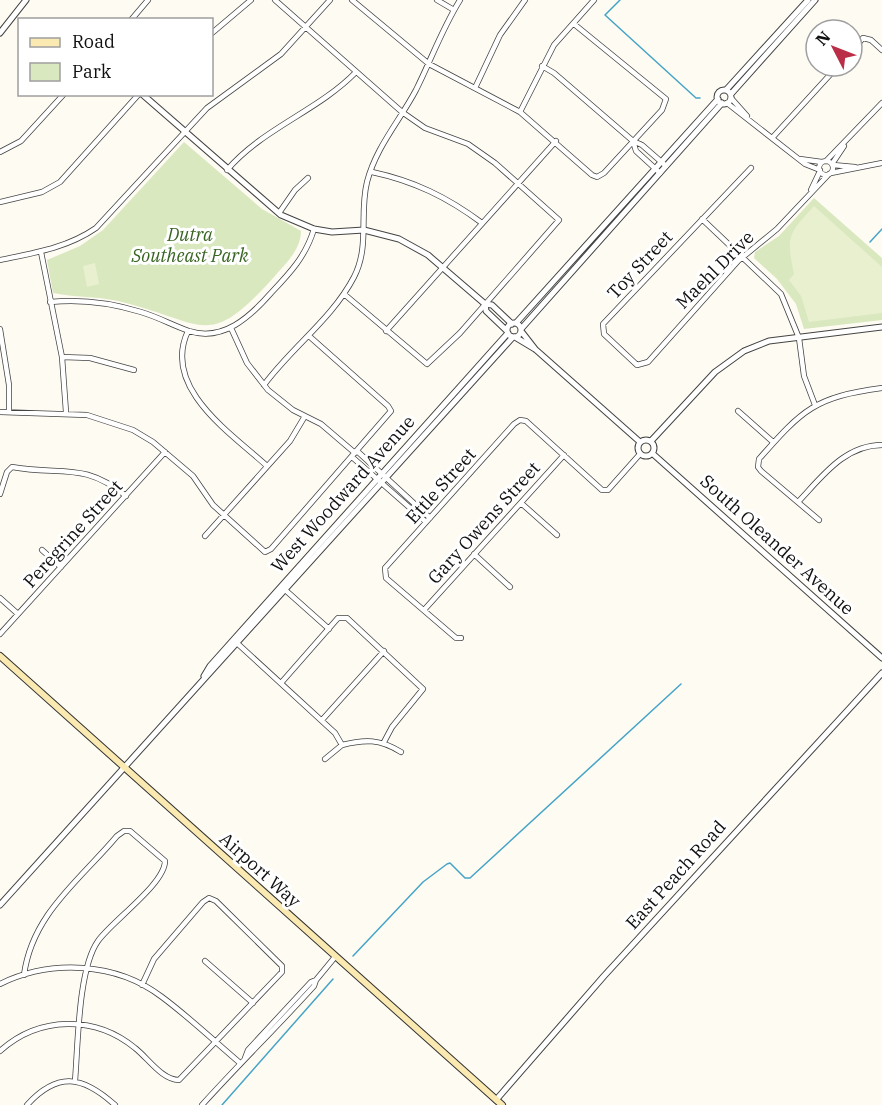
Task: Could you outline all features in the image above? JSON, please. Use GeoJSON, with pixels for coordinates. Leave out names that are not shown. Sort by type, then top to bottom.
{"type":"FeatureCollection","features":[{"type":"Feature","properties":{"kind":"main road","name":"Airport Way"},"geometry":{"type":"LineString","coordinates":[[0,656],[502,1105]]}},
{"type":"Feature","properties":{"kind":"street"},"geometry":{"type":"LineString","coordinates":[[0,33],[26,0]]}},
{"type":"Feature","properties":{"kind":"street"},"geometry":{"type":"LineString","coordinates":[[133,18],[148,0]]}},
{"type":"Feature","properties":{"kind":"street"},"geometry":{"type":"LineString","coordinates":[[213,32],[251,0]]}},
{"type":"Feature","properties":{"kind":"street"},"geometry":{"type":"LineString","coordinates":[[275,0],[402,112],[425,128],[468,144],[519,182],[559,220],[436,358],[427,364],[344,294]]}},
{"type":"Feature","properties":{"kind":"street"},"geometry":{"type":"LineString","coordinates":[[0,261],[73,242],[96,228],[184,132],[223,94],[281,54],[330,0]]}},
{"type":"Feature","properties":{"kind":"street"},"geometry":{"type":"LineString","coordinates":[[352,0],[429,64],[520,112],[597,177],[662,110],[666,99],[574,24]]}},
{"type":"Feature","properties":{"kind":"street"},"geometry":{"type":"LineString","coordinates":[[437,0],[454,10]]}},
{"type":"Feature","properties":{"kind":"street"},"geometry":{"type":"LineString","coordinates":[[264,385],[344,294],[363,257],[367,181],[382,143],[429,64],[460,0]]}},
{"type":"Feature","properties":{"kind":"street"},"geometry":{"type":"LineString","coordinates":[[475,88],[500,35],[525,0]]}},
{"type":"Feature","properties":{"kind":"street"},"geometry":{"type":"LineString","coordinates":[[520,112],[554,45],[594,0]]}},
{"type":"Feature","properties":{"kind":"street"},"geometry":{"type":"LineString","coordinates":[[726,98],[808,0]]}},
{"type":"Feature","properties":{"kind":"street"},"geometry":{"type":"LineString","coordinates":[[511,334],[521,330],[657,171],[815,0]]}},
{"type":"Feature","properties":{"kind":"street"},"geometry":{"type":"LineString","coordinates":[[864,38],[882,50]]}},
{"type":"Feature","properties":{"kind":"street"},"geometry":{"type":"LineString","coordinates":[[542,66],[554,73],[633,141],[642,144],[664,164]]}},
{"type":"Feature","properties":{"kind":"street"},"geometry":{"type":"LineString","coordinates":[[227,170],[254,144],[337,90],[356,72]]}},
{"type":"Feature","properties":{"kind":"street"},"geometry":{"type":"LineString","coordinates":[[773,137],[827,78]]}},
{"type":"Feature","properties":{"kind":"street"},"geometry":{"type":"LineString","coordinates":[[0,152],[21,141],[62,96]]}},
{"type":"Feature","properties":{"kind":"street"},"geometry":{"type":"LineString","coordinates":[[0,202],[47,190],[74,168],[139,96]]}},
{"type":"Feature","properties":{"kind":"street"},"geometry":{"type":"LineString","coordinates":[[143,96],[279,213],[314,229],[332,232],[364,230],[415,246],[485,304],[492,305],[521,330],[535,349]]}},
{"type":"Feature","properties":{"kind":"street"},"geometry":{"type":"LineString","coordinates":[[726,98],[800,159],[820,171],[830,174],[882,163]]}},
{"type":"Feature","properties":{"kind":"street"},"geometry":{"type":"LineString","coordinates":[[824,161],[845,143],[882,103]]}},
{"type":"Feature","properties":{"kind":"street"},"geometry":{"type":"LineString","coordinates":[[386,331],[555,141]]}},
{"type":"Feature","properties":{"kind":"street"},"geometry":{"type":"LineString","coordinates":[[633,141],[636,151],[657,171]]}},
{"type":"Feature","properties":{"kind":"street"},"geometry":{"type":"LineString","coordinates":[[830,174],[845,143]]}},
{"type":"Feature","properties":{"kind":"street"},"geometry":{"type":"LineString","coordinates":[[840,155],[842,165]]}},
{"type":"Feature","properties":{"kind":"street"},"geometry":{"type":"LineString","coordinates":[[800,159],[855,167]]}},
{"type":"Feature","properties":{"kind":"street","name":"Maehl Drive"},"geometry":{"type":"LineString","coordinates":[[808,196],[824,161]]}},
{"type":"Feature","properties":{"kind":"street","name":"Toy Street"},"geometry":{"type":"LineString","coordinates":[[642,365],[635,363],[602,332],[603,324],[751,168]]}},
{"type":"Feature","properties":{"kind":"street"},"geometry":{"type":"LineString","coordinates":[[372,172],[417,184],[445,197],[482,223]]}},
{"type":"Feature","properties":{"kind":"street","name":"Maehl Drive"},"geometry":{"type":"LineString","coordinates":[[642,365],[742,257],[777,229],[830,174]]}},
{"type":"Feature","properties":{"kind":"street"},"geometry":{"type":"LineString","coordinates":[[279,213],[295,190],[308,178]]}},
{"type":"Feature","properties":{"kind":"street"},"geometry":{"type":"LineString","coordinates":[[511,334],[514,324],[649,180]]}},
{"type":"Feature","properties":{"kind":"street"},"geometry":{"type":"LineString","coordinates":[[702,219],[782,294],[799,338],[804,376],[815,405]]}},
{"type":"Feature","properties":{"kind":"street"},"geometry":{"type":"LineString","coordinates":[[50,302],[90,302],[140,311],[188,331],[214,333],[231,328],[255,311],[297,265],[306,252],[314,229]]}},
{"type":"Feature","properties":{"kind":"street"},"geometry":{"type":"LineString","coordinates":[[41,252],[62,357],[66,412]]}},
{"type":"Feature","properties":{"kind":"street"},"geometry":{"type":"LineString","coordinates":[[485,304],[486,310],[511,334],[535,349],[640,442]]}},
{"type":"Feature","properties":{"kind":"street"},"geometry":{"type":"LineString","coordinates":[[651,441],[715,372],[733,357],[769,341],[882,327]]}},
{"type":"Feature","properties":{"kind":"street"},"geometry":{"type":"LineString","coordinates":[[231,328],[247,363],[275,397],[327,428],[355,454],[384,475],[430,518]]}},
{"type":"Feature","properties":{"kind":"street"},"geometry":{"type":"LineString","coordinates":[[0,329],[9,385],[9,412]]}},
{"type":"Feature","properties":{"kind":"street"},"geometry":{"type":"LineString","coordinates":[[188,331],[184,344],[184,364],[194,394],[204,409],[267,466]]}},
{"type":"Feature","properties":{"kind":"street","name":"West Woodward Avenue"},"geometry":{"type":"LineString","coordinates":[[203,678],[210,666],[283,589],[511,334]]}},
{"type":"Feature","properties":{"kind":"street"},"geometry":{"type":"LineString","coordinates":[[0,412],[66,412],[117,423],[144,436],[196,479],[223,516],[262,552],[268,551],[390,415],[390,408],[309,336]]}},
{"type":"Feature","properties":{"kind":"street"},"geometry":{"type":"LineString","coordinates":[[62,357],[90,358],[134,370]]}},
{"type":"Feature","properties":{"kind":"street"},"geometry":{"type":"LineString","coordinates":[[819,520],[760,471],[757,463],[773,442],[815,405],[842,394],[882,388]]}},
{"type":"Feature","properties":{"kind":"street"},"geometry":{"type":"LineString","coordinates":[[738,411],[773,442]]}},
{"type":"Feature","properties":{"kind":"street"},"geometry":{"type":"LineString","coordinates":[[205,536],[293,437],[305,416]]}},
{"type":"Feature","properties":{"kind":"street","name":"Ettle Street"},"geometry":{"type":"LineString","coordinates":[[424,610],[384,575],[385,568],[514,424],[523,420],[564,455]]}},
{"type":"Feature","properties":{"kind":"street"},"geometry":{"type":"LineString","coordinates":[[640,442],[651,441]]}},
{"type":"Feature","properties":{"kind":"street"},"geometry":{"type":"LineString","coordinates":[[640,454],[645,456],[652,454],[655,448],[651,441]]}},
{"type":"Feature","properties":{"kind":"street"},"geometry":{"type":"LineString","coordinates":[[640,442],[638,447],[640,454]]}},
{"type":"Feature","properties":{"kind":"street"},"geometry":{"type":"LineString","coordinates":[[798,502],[838,460],[861,449],[882,446]]}},
{"type":"Feature","properties":{"kind":"street","name":"Peregrine Street"},"geometry":{"type":"LineString","coordinates":[[0,634],[165,452]]}},
{"type":"Feature","properties":{"kind":"street"},"geometry":{"type":"LineString","coordinates":[[355,454],[378,482],[426,522]]}},
{"type":"Feature","properties":{"kind":"street"},"geometry":{"type":"LineString","coordinates":[[564,455],[602,490],[608,489],[640,454]]}},
{"type":"Feature","properties":{"kind":"street","name":"South Oleander Avenue"},"geometry":{"type":"LineString","coordinates":[[652,454],[882,658]]}},
{"type":"Feature","properties":{"kind":"street","name":"Gary Owens Street"},"geometry":{"type":"LineString","coordinates":[[424,610],[564,455]]}},
{"type":"Feature","properties":{"kind":"street"},"geometry":{"type":"LineString","coordinates":[[0,494],[8,470],[12,467],[88,474],[107,481],[126,496]]}},
{"type":"Feature","properties":{"kind":"street"},"geometry":{"type":"LineString","coordinates":[[521,502],[556,535]]}},
{"type":"Feature","properties":{"kind":"street"},"geometry":{"type":"LineString","coordinates":[[412,512],[418,506]]}},
{"type":"Feature","properties":{"kind":"street"},"geometry":{"type":"LineString","coordinates":[[42,550],[62,567]]}},
{"type":"Feature","properties":{"kind":"street"},"geometry":{"type":"LineString","coordinates":[[474,554],[510,587]]}},
{"type":"Feature","properties":{"kind":"street"},"geometry":{"type":"LineString","coordinates":[[283,589],[329,628]]}},
{"type":"Feature","properties":{"kind":"street","name":"West Woodward Avenue"},"geometry":{"type":"LineString","coordinates":[[0,905],[203,678],[238,644],[283,589]]}},
{"type":"Feature","properties":{"kind":"street"},"geometry":{"type":"LineString","coordinates":[[0,598],[18,614]]}},
{"type":"Feature","properties":{"kind":"street"},"geometry":{"type":"LineString","coordinates":[[424,610],[456,638],[461,638]]}},
{"type":"Feature","properties":{"kind":"street"},"geometry":{"type":"LineString","coordinates":[[281,683],[338,618],[347,618],[423,689],[392,727],[384,742]]}},
{"type":"Feature","properties":{"kind":"street"},"geometry":{"type":"LineString","coordinates":[[238,644],[322,720],[335,733],[342,745]]}},
{"type":"Feature","properties":{"kind":"street"},"geometry":{"type":"LineString","coordinates":[[322,720],[384,651]]}},
{"type":"Feature","properties":{"kind":"street","name":"East Peach Road"},"geometry":{"type":"LineString","coordinates":[[496,1100],[604,976],[882,673]]}},
{"type":"Feature","properties":{"kind":"street"},"geometry":{"type":"LineString","coordinates":[[325,759],[342,745],[363,740],[384,742],[400,752]]}},
{"type":"Feature","properties":{"kind":"street"},"geometry":{"type":"LineString","coordinates":[[24,975],[34,937],[49,911],[117,836],[124,831],[130,831],[165,861],[165,867],[98,940],[90,953],[75,1081]]}},
{"type":"Feature","properties":{"kind":"street"},"geometry":{"type":"LineString","coordinates":[[0,1051],[21,1035],[41,1027],[80,1023],[118,1036],[172,1080],[179,1080],[282,972],[282,966],[216,901],[209,898],[154,959],[142,986]]}},
{"type":"Feature","properties":{"kind":"street"},"geometry":{"type":"LineString","coordinates":[[202,1105],[244,1058],[263,1043],[314,986],[316,980],[335,957]]}},
{"type":"Feature","properties":{"kind":"street"},"geometry":{"type":"LineString","coordinates":[[205,961],[253,1003]]}},
{"type":"Feature","properties":{"kind":"street"},"geometry":{"type":"LineString","coordinates":[[0,984],[50,968],[87,968],[106,971],[162,997],[240,1063]]}},
{"type":"Feature","properties":{"kind":"street"},"geometry":{"type":"LineString","coordinates":[[27,1105],[41,1090],[52,1084],[75,1081],[96,1088],[115,1105]]}},
{"type":"Feature","properties":{"kind":"green space","name":"Dutra Southeast Park"},"geometry":{"type":"Polygon","coordinates":[[[184,142],[262,209],[301,231],[292,256],[283,267],[252,300],[234,315],[220,323],[206,325],[191,323],[117,301],[53,293],[47,260],[80,246],[103,230],[184,142]]]}},
{"type":"Feature","properties":{"kind":"green space"},"geometry":{"type":"Polygon","coordinates":[[[814,198],[882,258],[882,320],[804,329],[796,304],[777,279],[754,258],[755,252],[779,236],[814,198]]]}},
{"type":"Feature","properties":{"kind":"green space"},"geometry":{"type":"Polygon","coordinates":[[[814,206],[882,267],[882,313],[809,322],[801,296],[789,280],[794,274],[790,243],[794,230],[814,206]]]}},
{"type":"Feature","properties":{"kind":"green space"},"geometry":{"type":"Polygon","coordinates":[[[95,263],[99,284],[87,287],[83,266],[95,263]]]}},
{"type":"Feature","properties":{"kind":"waterway"},"geometry":{"type":"LineString","coordinates":[[620,0],[605,15],[696,98],[700,98]]}},
{"type":"Feature","properties":{"kind":"waterway"},"geometry":{"type":"LineString","coordinates":[[870,242],[882,229]]}},
{"type":"Feature","properties":{"kind":"waterway"},"geometry":{"type":"LineString","coordinates":[[353,956],[423,882],[447,864],[450,863],[465,878],[470,878],[681,684]]}},
{"type":"Feature","properties":{"kind":"waterway"},"geometry":{"type":"LineString","coordinates":[[222,1105],[333,979]]}}]}
